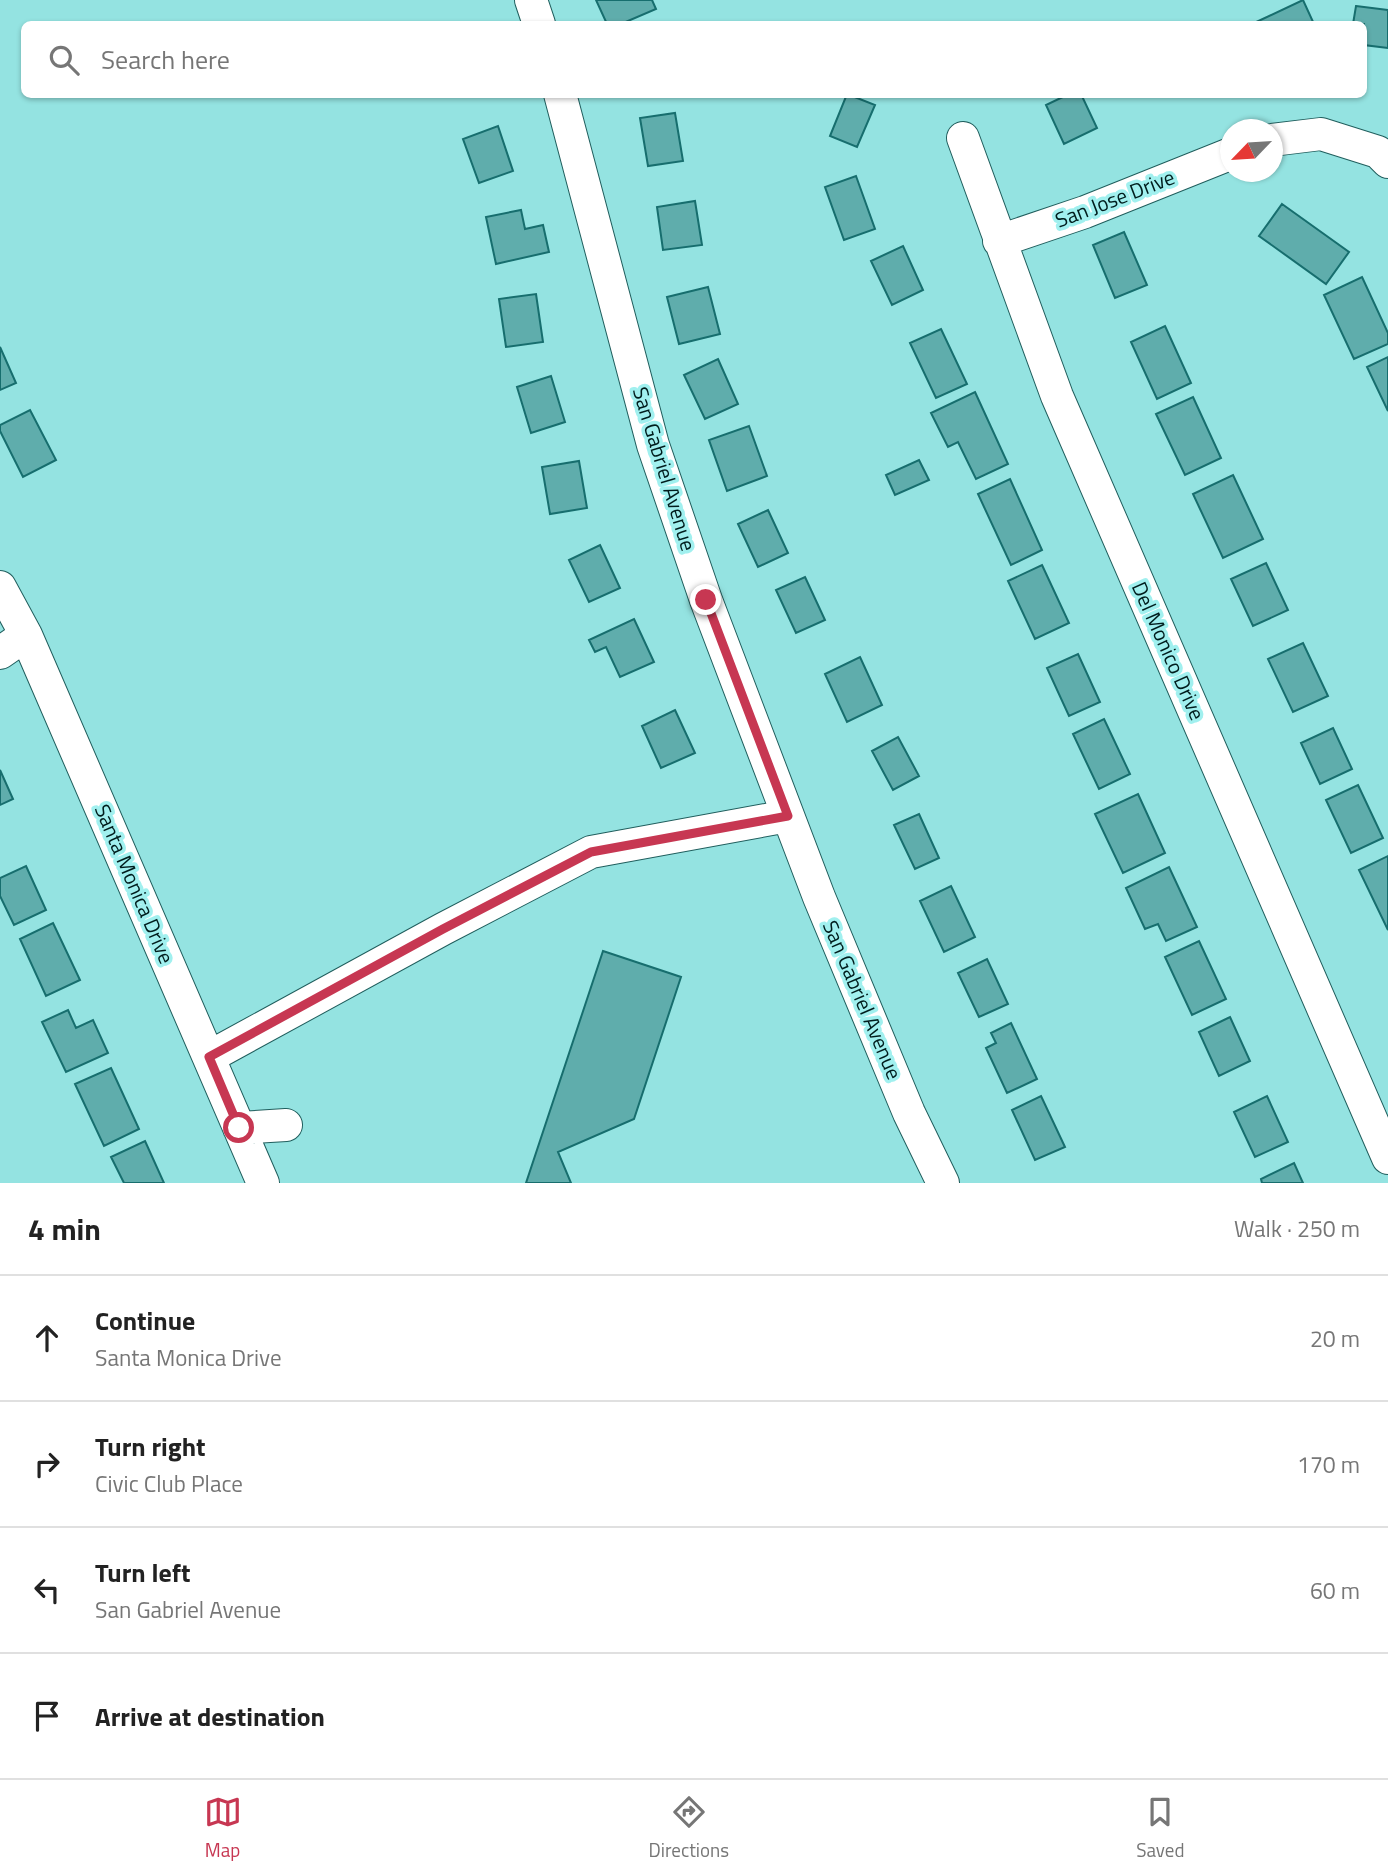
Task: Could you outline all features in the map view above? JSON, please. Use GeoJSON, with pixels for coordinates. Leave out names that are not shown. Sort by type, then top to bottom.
{"type":"FeatureCollection","features":[{"type":"Feature","properties":{"kind":"street"},"geometry":{"type":"LineString","coordinates":[[531,0],[538,21]]}},
{"type":"Feature","properties":{"kind":"street","name":"San Gabriel Avenue"},"geometry":{"type":"LineString","coordinates":[[561,98],[653,445],[706,600],[819,897],[909,1113],[943,1183]]}},
{"type":"Feature","properties":{"kind":"street"},"geometry":{"type":"LineString","coordinates":[[1283,139],[1321,134],[1378,152],[1388,162]]}},
{"type":"Feature","properties":{"kind":"street","name":"Del Monico Drive"},"geometry":{"type":"LineString","coordinates":[[962,138],[1062,408],[1388,1157]]}},
{"type":"Feature","properties":{"kind":"street","name":"San Jose Drive"},"geometry":{"type":"LineString","coordinates":[[999,241],[1085,212],[1220,158]]}},
{"type":"Feature","properties":{"kind":"street","name":"Santa Monica Drive"},"geometry":{"type":"LineString","coordinates":[[0,587],[26,635],[263,1183]]}},
{"type":"Feature","properties":{"kind":"street"},"geometry":{"type":"LineString","coordinates":[[0,653],[26,635]]}},
{"type":"Feature","properties":{"kind":"street"},"geometry":{"type":"LineString","coordinates":[[209,1057],[443,929],[591,852],[788,816]]}},
{"type":"Feature","properties":{"kind":"street"},"geometry":{"type":"LineString","coordinates":[[239,1128],[286,1125]]}},
{"type":"Feature","properties":{"kind":"building"},"geometry":{"type":"Polygon","coordinates":[[[596,0],[652,0],[656,9],[628,21],[606,21],[596,0]]]}},
{"type":"Feature","properties":{"kind":"building"},"geometry":{"type":"Polygon","coordinates":[[[1303,0],[1313,21],[1258,21],[1303,0]]]}},
{"type":"Feature","properties":{"kind":"building"},"geometry":{"type":"Polygon","coordinates":[[[1356,6],[1388,10],[1388,48],[1367,45],[1367,21],[1354,21],[1356,6]]]}},
{"type":"Feature","properties":{"kind":"building"},"geometry":{"type":"Polygon","coordinates":[[[845,98],[857,98],[875,105],[857,147],[830,136],[845,98]]]}},
{"type":"Feature","properties":{"kind":"building"},"geometry":{"type":"Polygon","coordinates":[[[1061,98],[1083,98],[1097,128],[1064,144],[1046,105],[1061,98]]]}},
{"type":"Feature","properties":{"kind":"building"},"geometry":{"type":"Polygon","coordinates":[[[675,113],[683,161],[648,166],[640,118],[675,113]]]}},
{"type":"Feature","properties":{"kind":"building"},"geometry":{"type":"Polygon","coordinates":[[[498,126],[513,171],[479,183],[463,139],[498,126]]]}},
{"type":"Feature","properties":{"kind":"building"},"geometry":{"type":"Polygon","coordinates":[[[856,176],[875,229],[844,240],[825,187],[856,176]]]}},
{"type":"Feature","properties":{"kind":"building"},"geometry":{"type":"Polygon","coordinates":[[[695,201],[702,245],[663,250],[657,207],[695,201]]]}},
{"type":"Feature","properties":{"kind":"building"},"geometry":{"type":"Polygon","coordinates":[[[1282,204],[1349,252],[1326,284],[1259,236],[1282,204]]]}},
{"type":"Feature","properties":{"kind":"building"},"geometry":{"type":"Polygon","coordinates":[[[521,210],[525,229],[543,225],[549,252],[496,264],[486,217],[521,210]]]}},
{"type":"Feature","properties":{"kind":"building"},"geometry":{"type":"Polygon","coordinates":[[[1124,232],[1147,285],[1115,298],[1093,245],[1124,232]]]}},
{"type":"Feature","properties":{"kind":"building"},"geometry":{"type":"Polygon","coordinates":[[[903,246],[923,290],[892,305],[871,261],[903,246]]]}},
{"type":"Feature","properties":{"kind":"building"},"geometry":{"type":"Polygon","coordinates":[[[1362,277],[1388,333],[1388,344],[1354,359],[1324,295],[1362,277]]]}},
{"type":"Feature","properties":{"kind":"building"},"geometry":{"type":"Polygon","coordinates":[[[708,287],[720,334],[679,344],[667,297],[708,287]]]}},
{"type":"Feature","properties":{"kind":"building"},"geometry":{"type":"Polygon","coordinates":[[[536,294],[543,342],[506,347],[499,299],[536,294]]]}},
{"type":"Feature","properties":{"kind":"building"},"geometry":{"type":"Polygon","coordinates":[[[1165,326],[1191,383],[1157,399],[1131,342],[1165,326]]]}},
{"type":"Feature","properties":{"kind":"building"},"geometry":{"type":"Polygon","coordinates":[[[941,329],[967,384],[936,398],[910,343],[941,329]]]}},
{"type":"Feature","properties":{"kind":"building"},"geometry":{"type":"Polygon","coordinates":[[[0,347],[16,383],[0,390],[0,347]]]}},
{"type":"Feature","properties":{"kind":"building"},"geometry":{"type":"Polygon","coordinates":[[[1388,357],[1388,411],[1367,367],[1388,357]]]}},
{"type":"Feature","properties":{"kind":"building"},"geometry":{"type":"Polygon","coordinates":[[[718,359],[738,404],[705,419],[684,375],[718,359]]]}},
{"type":"Feature","properties":{"kind":"building"},"geometry":{"type":"Polygon","coordinates":[[[551,376],[565,422],[531,433],[517,387],[551,376]]]}},
{"type":"Feature","properties":{"kind":"building"},"geometry":{"type":"Polygon","coordinates":[[[975,392],[1008,464],[976,479],[958,442],[948,447],[931,413],[975,392]]]}},
{"type":"Feature","properties":{"kind":"building"},"geometry":{"type":"Polygon","coordinates":[[[1193,397],[1221,458],[1185,475],[1156,414],[1193,397]]]}},
{"type":"Feature","properties":{"kind":"building"},"geometry":{"type":"Polygon","coordinates":[[[30,410],[56,460],[23,477],[0,431],[0,425],[30,410]]]}},
{"type":"Feature","properties":{"kind":"building"},"geometry":{"type":"Polygon","coordinates":[[[749,426],[767,476],[727,491],[709,440],[749,426]]]}},
{"type":"Feature","properties":{"kind":"building"},"geometry":{"type":"Polygon","coordinates":[[[919,460],[929,480],[895,495],[886,475],[919,460]]]}},
{"type":"Feature","properties":{"kind":"building"},"geometry":{"type":"Polygon","coordinates":[[[579,461],[587,508],[550,514],[542,467],[579,461]]]}},
{"type":"Feature","properties":{"kind":"building"},"geometry":{"type":"Polygon","coordinates":[[[1233,475],[1263,539],[1223,558],[1193,494],[1233,475]]]}},
{"type":"Feature","properties":{"kind":"building"},"geometry":{"type":"Polygon","coordinates":[[[1010,479],[1042,550],[1011,565],[978,494],[1010,479]]]}},
{"type":"Feature","properties":{"kind":"building"},"geometry":{"type":"Polygon","coordinates":[[[768,510],[788,553],[758,567],[738,524],[768,510]]]}},
{"type":"Feature","properties":{"kind":"building"},"geometry":{"type":"Polygon","coordinates":[[[600,545],[620,588],[589,602],[569,560],[600,545]]]}},
{"type":"Feature","properties":{"kind":"building"},"geometry":{"type":"Polygon","coordinates":[[[1266,563],[1288,610],[1253,626],[1231,579],[1266,563]]]}},
{"type":"Feature","properties":{"kind":"building"},"geometry":{"type":"Polygon","coordinates":[[[1042,565],[1069,623],[1035,639],[1008,581],[1042,565]]]}},
{"type":"Feature","properties":{"kind":"building"},"geometry":{"type":"Polygon","coordinates":[[[805,577],[825,620],[796,633],[776,590],[805,577]]]}},
{"type":"Feature","properties":{"kind":"building"},"geometry":{"type":"Polygon","coordinates":[[[634,619],[654,662],[620,677],[606,647],[595,652],[589,640],[634,619]]]}},
{"type":"Feature","properties":{"kind":"building"},"geometry":{"type":"Polygon","coordinates":[[[1303,643],[1328,696],[1293,712],[1268,659],[1303,643]]]}},
{"type":"Feature","properties":{"kind":"building"},"geometry":{"type":"Polygon","coordinates":[[[1078,654],[1100,702],[1069,716],[1047,668],[1078,654]]]}},
{"type":"Feature","properties":{"kind":"building"},"geometry":{"type":"Polygon","coordinates":[[[860,657],[882,705],[847,722],[825,674],[860,657]]]}},
{"type":"Feature","properties":{"kind":"building"},"geometry":{"type":"Polygon","coordinates":[[[675,710],[695,753],[661,768],[642,726],[675,710]]]}},
{"type":"Feature","properties":{"kind":"building"},"geometry":{"type":"Polygon","coordinates":[[[1104,719],[1130,774],[1099,789],[1073,734],[1104,719]]]}},
{"type":"Feature","properties":{"kind":"building"},"geometry":{"type":"Polygon","coordinates":[[[1333,728],[1352,769],[1320,784],[1301,743],[1333,728]]]}},
{"type":"Feature","properties":{"kind":"building"},"geometry":{"type":"Polygon","coordinates":[[[898,737],[919,776],[893,790],[872,751],[898,737]]]}},
{"type":"Feature","properties":{"kind":"building"},"geometry":{"type":"Polygon","coordinates":[[[0,770],[13,799],[0,805],[0,770]]]}},
{"type":"Feature","properties":{"kind":"building"},"geometry":{"type":"Polygon","coordinates":[[[1358,785],[1383,838],[1351,853],[1326,800],[1358,785]]]}},
{"type":"Feature","properties":{"kind":"building"},"geometry":{"type":"Polygon","coordinates":[[[1138,794],[1165,853],[1123,873],[1095,814],[1138,794]]]}},
{"type":"Feature","properties":{"kind":"building"},"geometry":{"type":"Polygon","coordinates":[[[919,814],[939,858],[915,869],[894,825],[919,814]]]}},
{"type":"Feature","properties":{"kind":"building"},"geometry":{"type":"Polygon","coordinates":[[[1388,856],[1388,930],[1359,870],[1388,856]]]}},
{"type":"Feature","properties":{"kind":"building"},"geometry":{"type":"Polygon","coordinates":[[[26,866],[46,910],[14,925],[0,896],[0,878],[26,866]]]}},
{"type":"Feature","properties":{"kind":"building"},"geometry":{"type":"Polygon","coordinates":[[[1169,867],[1197,927],[1166,941],[1158,924],[1145,929],[1126,888],[1169,867]]]}},
{"type":"Feature","properties":{"kind":"building"},"geometry":{"type":"Polygon","coordinates":[[[951,886],[975,937],[944,952],[920,901],[951,886]]]}},
{"type":"Feature","properties":{"kind":"building"},"geometry":{"type":"Polygon","coordinates":[[[53,923],[80,980],[46,996],[20,939],[53,923]]]}},
{"type":"Feature","properties":{"kind":"building"},"geometry":{"type":"Polygon","coordinates":[[[1199,941],[1226,999],[1192,1015],[1165,957],[1199,941]]]}},
{"type":"Feature","properties":{"kind":"building"},"geometry":{"type":"Polygon","coordinates":[[[603,951],[681,977],[634,1119],[558,1152],[571,1183],[526,1183],[603,951]]]}},
{"type":"Feature","properties":{"kind":"building"},"geometry":{"type":"Polygon","coordinates":[[[987,959],[1008,1004],[979,1017],[958,973],[987,959]]]}},
{"type":"Feature","properties":{"kind":"building"},"geometry":{"type":"Polygon","coordinates":[[[68,1010],[76,1028],[93,1020],[108,1053],[66,1072],[42,1022],[68,1010]]]}},
{"type":"Feature","properties":{"kind":"building"},"geometry":{"type":"Polygon","coordinates":[[[1230,1017],[1250,1061],[1219,1076],[1199,1032],[1230,1017]]]}},
{"type":"Feature","properties":{"kind":"building"},"geometry":{"type":"Polygon","coordinates":[[[1011,1023],[1037,1079],[1007,1093],[986,1048],[996,1043],[991,1033],[1011,1023]]]}},
{"type":"Feature","properties":{"kind":"building"},"geometry":{"type":"Polygon","coordinates":[[[111,1068],[139,1129],[104,1146],[75,1084],[111,1068]]]}},
{"type":"Feature","properties":{"kind":"building"},"geometry":{"type":"Polygon","coordinates":[[[1041,1096],[1065,1147],[1035,1160],[1012,1110],[1041,1096]]]}},
{"type":"Feature","properties":{"kind":"building"},"geometry":{"type":"Polygon","coordinates":[[[1267,1096],[1288,1142],[1255,1157],[1234,1112],[1267,1096]]]}},
{"type":"Feature","properties":{"kind":"building"},"geometry":{"type":"Polygon","coordinates":[[[145,1141],[164,1183],[124,1183],[111,1157],[145,1141]]]}},
{"type":"Feature","properties":{"kind":"building"},"geometry":{"type":"Polygon","coordinates":[[[1294,1163],[1303,1183],[1262,1183],[1261,1179],[1294,1163]]]}},
{"type":"Feature","properties":{"kind":"route"},"geometry":{"type":"LineString","coordinates":[[239,1128],[209,1057],[443,929],[591,852],[788,816],[706,600]]}}]}
